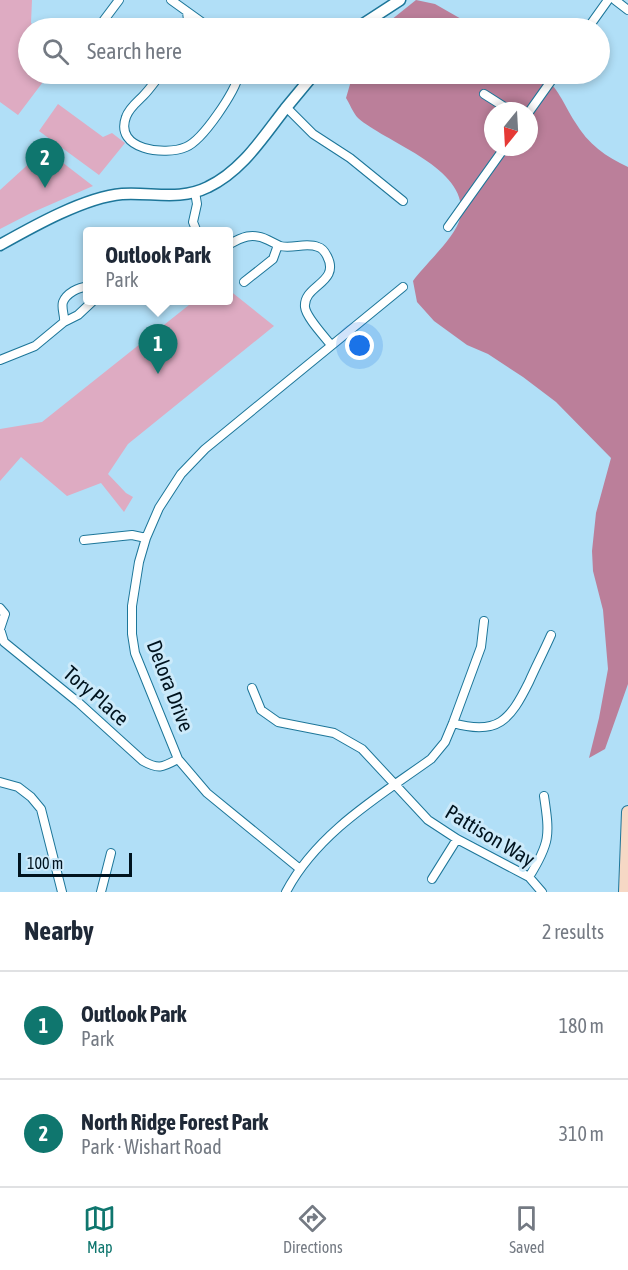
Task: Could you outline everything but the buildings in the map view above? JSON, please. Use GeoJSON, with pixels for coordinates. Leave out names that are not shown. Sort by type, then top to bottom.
{"type":"FeatureCollection","features":[{"type":"Feature","properties":{"kind":"main road"},"geometry":{"type":"LineString","coordinates":[[625,892],[628,812]]}},
{"type":"Feature","properties":{"kind":"street"},"geometry":{"type":"LineString","coordinates":[[106,18],[120,0]]}},
{"type":"Feature","properties":{"kind":"street"},"geometry":{"type":"LineString","coordinates":[[171,0],[195,18]]}},
{"type":"Feature","properties":{"kind":"street"},"geometry":{"type":"LineString","coordinates":[[372,18],[400,0]]}},
{"type":"Feature","properties":{"kind":"street"},"geometry":{"type":"LineString","coordinates":[[595,18],[608,0]]}},
{"type":"Feature","properties":{"kind":"street"},"geometry":{"type":"LineString","coordinates":[[615,0],[628,10]]}},
{"type":"Feature","properties":{"kind":"street"},"geometry":{"type":"LineString","coordinates":[[187,12],[188,18]]}},
{"type":"Feature","properties":{"kind":"street"},"geometry":{"type":"LineString","coordinates":[[151,84],[129,110],[124,124],[126,135],[131,141],[145,149],[163,152],[186,147],[200,137],[233,91],[235,84]]}},
{"type":"Feature","properties":{"kind":"street"},"geometry":{"type":"LineString","coordinates":[[0,245],[42,221],[95,201],[122,194],[170,196],[195,192],[209,186],[226,176],[245,159],[306,84]]}},
{"type":"Feature","properties":{"kind":"street"},"geometry":{"type":"LineString","coordinates":[[536,102],[549,84]]}},
{"type":"Feature","properties":{"kind":"street"},"geometry":{"type":"LineString","coordinates":[[484,93],[498,102]]}},
{"type":"Feature","properties":{"kind":"street"},"geometry":{"type":"LineString","coordinates":[[286,107],[313,134],[350,158],[403,201]]}},
{"type":"Feature","properties":{"kind":"street"},"geometry":{"type":"LineString","coordinates":[[448,227],[499,156]]}},
{"type":"Feature","properties":{"kind":"street"},"geometry":{"type":"LineString","coordinates":[[195,192],[197,204],[193,222],[195,227]]}},
{"type":"Feature","properties":{"kind":"street"},"geometry":{"type":"LineString","coordinates":[[233,242],[254,235],[278,245],[320,247],[327,254],[330,264],[329,274],[308,295],[304,306],[308,316],[330,345]]}},
{"type":"Feature","properties":{"kind":"street"},"geometry":{"type":"LineString","coordinates":[[244,282],[273,259],[278,245]]}},
{"type":"Feature","properties":{"kind":"street"},"geometry":{"type":"LineString","coordinates":[[64,322],[62,305],[65,299],[78,288],[83,287]]}},
{"type":"Feature","properties":{"kind":"street","name":"Delora Drive"},"geometry":{"type":"LineString","coordinates":[[300,869],[207,793],[178,759],[138,662],[132,634],[134,586],[146,538],[159,508],[181,474],[205,448],[403,287]]}},
{"type":"Feature","properties":{"kind":"street"},"geometry":{"type":"LineString","coordinates":[[0,360],[34,346],[89,305]]}},
{"type":"Feature","properties":{"kind":"street"},"geometry":{"type":"LineString","coordinates":[[84,540],[132,535],[146,538]]}},
{"type":"Feature","properties":{"kind":"street","name":"Tory Place"},"geometry":{"type":"LineString","coordinates":[[0,608],[5,614],[0,629],[4,642],[80,703],[143,761],[153,767],[163,767],[178,759]]}},
{"type":"Feature","properties":{"kind":"street"},"geometry":{"type":"LineString","coordinates":[[286,892],[313,851],[329,836],[431,759],[445,742],[481,647],[484,621]]}},
{"type":"Feature","properties":{"kind":"street"},"geometry":{"type":"LineString","coordinates":[[453,723],[471,728],[492,726],[506,719],[517,706],[552,635]]}},
{"type":"Feature","properties":{"kind":"street","name":"Pattison Way"},"geometry":{"type":"LineString","coordinates":[[252,688],[261,710],[278,722],[334,733],[362,749],[428,820],[457,839],[528,877],[543,892]]}},
{"type":"Feature","properties":{"kind":"street"},"geometry":{"type":"LineString","coordinates":[[0,782],[18,787],[41,809],[63,892]]}},
{"type":"Feature","properties":{"kind":"street"},"geometry":{"type":"LineString","coordinates":[[528,877],[543,855],[548,840],[544,796]]}},
{"type":"Feature","properties":{"kind":"street"},"geometry":{"type":"LineString","coordinates":[[432,879],[457,839]]}},
{"type":"Feature","properties":{"kind":"street"},"geometry":{"type":"LineString","coordinates":[[101,892],[111,853]]}},
{"type":"Feature","properties":{"kind":"shaded area"},"geometry":{"type":"Polygon","coordinates":[[[0,0],[32,0],[31,18],[18,18],[18,84],[41,84],[18,115],[0,102],[0,0]]]}},
{"type":"Feature","properties":{"kind":"shaded area"},"geometry":{"type":"Polygon","coordinates":[[[416,0],[435,4],[460,18],[394,18],[416,0]]]}},
{"type":"Feature","properties":{"kind":"shaded area"},"geometry":{"type":"Polygon","coordinates":[[[350,84],[551,84],[580,130],[592,143],[612,159],[628,167],[628,684],[605,749],[589,758],[608,669],[603,610],[593,571],[592,551],[596,513],[611,458],[556,402],[488,354],[467,345],[434,321],[417,302],[413,281],[453,233],[460,218],[460,201],[453,185],[440,171],[358,118],[346,98],[350,84]]]}},
{"type":"Feature","properties":{"kind":"shaded area"},"geometry":{"type":"Polygon","coordinates":[[[58,104],[103,137],[112,133],[125,143],[99,175],[39,131],[58,104]]]}},
{"type":"Feature","properties":{"kind":"shaded area"},"geometry":{"type":"Polygon","coordinates":[[[45,149],[93,186],[0,229],[0,190],[45,149]]]}},
{"type":"Feature","properties":{"kind":"shaded area"},"geometry":{"type":"Polygon","coordinates":[[[233,293],[274,326],[128,444],[108,474],[133,497],[124,512],[101,483],[67,496],[21,457],[0,481],[0,429],[42,422],[189,305],[233,305],[233,293]]]}},
{"type":"Feature","properties":{"kind":"place","name":"North Ridge Forest Park"},"geometry":{"type":"Point","coordinates":[45,188]}},
{"type":"Feature","properties":{"kind":"place","name":"Outlook Park"},"geometry":{"type":"Point","coordinates":[158,374]}}]}
